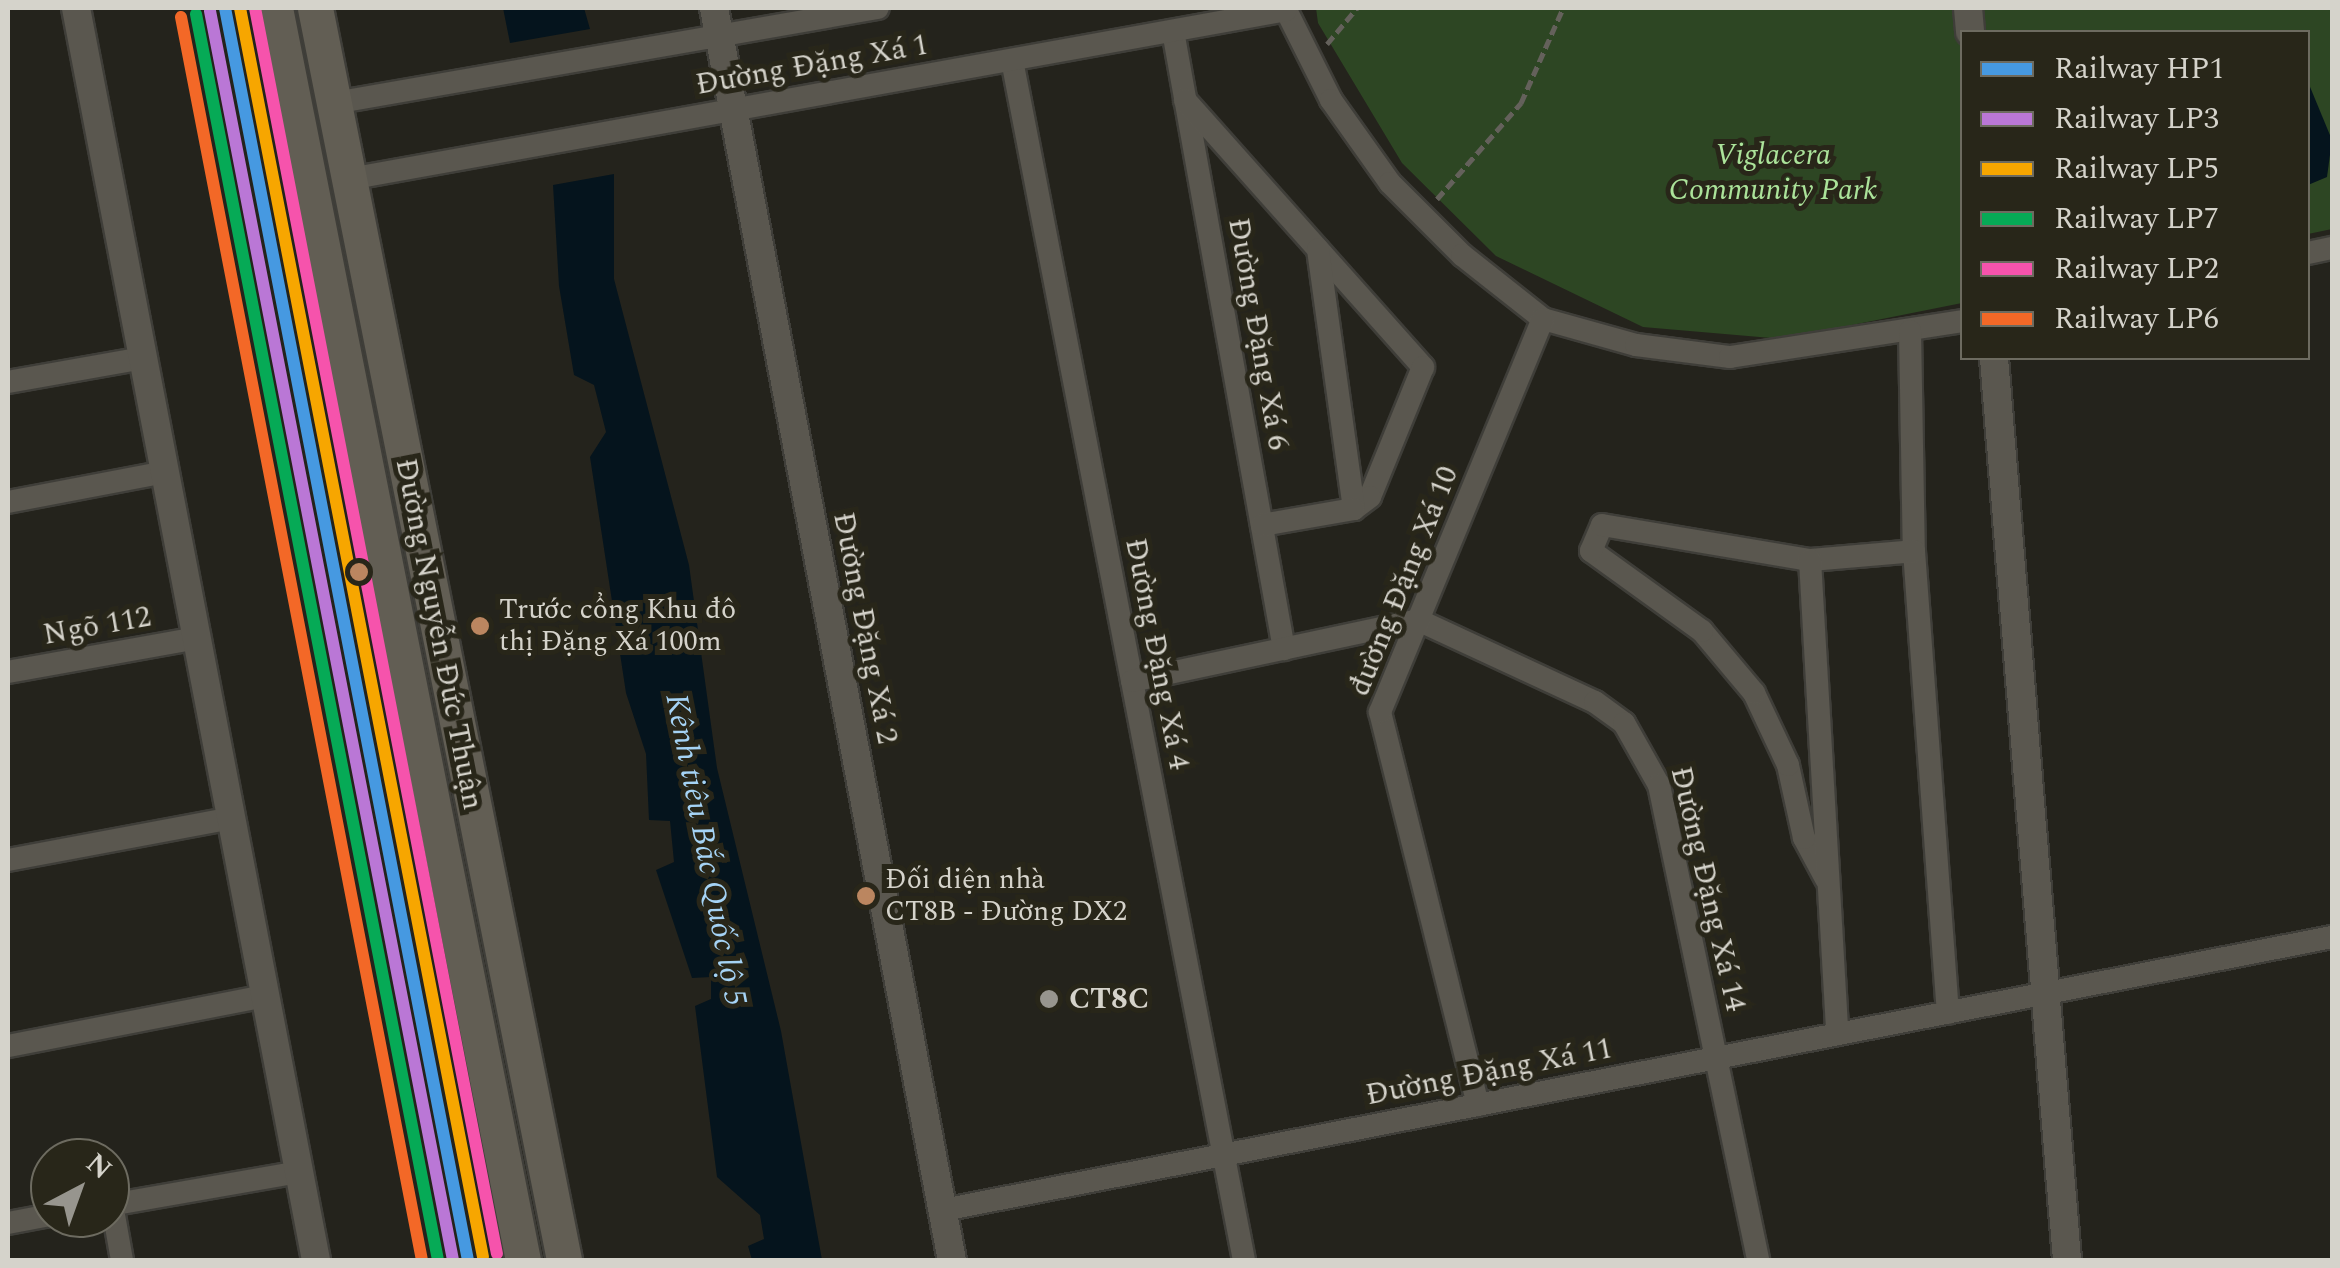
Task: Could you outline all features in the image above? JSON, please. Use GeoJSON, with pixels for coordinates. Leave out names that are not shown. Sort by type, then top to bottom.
{"type":"FeatureCollection","features":[{"type":"Feature","properties":{"kind":"highway","name":"Đường Nguyễn Đức Thuận"},"geometry":{"type":"LineString","coordinates":[[275,8],[523,1260]]}},
{"type":"Feature","properties":{"kind":"highway","name":"Đường Nguyễn Đức Thuận"},"geometry":{"type":"LineString","coordinates":[[315,8],[564,1260]]}},
{"type":"Feature","properties":{"kind":"highway"},"geometry":{"type":"LineString","coordinates":[[296,110],[334,103]]}},
{"type":"Feature","properties":{"kind":"highway"},"geometry":{"type":"LineString","coordinates":[[310,186],[350,179]]}},
{"type":"Feature","properties":{"kind":"street"},"geometry":{"type":"LineString","coordinates":[[76,8],[316,1260]]}},
{"type":"Feature","properties":{"kind":"street","name":"Đường Đặng Xá 1"},"geometry":{"type":"LineString","coordinates":[[334,103],[600,56],[716,22],[878,8]]}},
{"type":"Feature","properties":{"kind":"street"},"geometry":{"type":"LineString","coordinates":[[1286,9],[1312,62],[1390,183],[1543,319],[1636,346],[1730,357],[1960,320]]}},
{"type":"Feature","properties":{"kind":"street","name":"Đường Đặng Xá 1"},"geometry":{"type":"LineString","coordinates":[[350,179],[1286,9]]}},
{"type":"Feature","properties":{"kind":"street","name":"Đường Đặng Xá 2"},"geometry":{"type":"LineString","coordinates":[[716,22],[952,1260]]}},
{"type":"Feature","properties":{"kind":"street","name":"Đường Đặng Xá 6"},"geometry":{"type":"LineString","coordinates":[[1172,30],[1284,649]]}},
{"type":"Feature","properties":{"kind":"street","name":"Đường Đặng Xá 4"},"geometry":{"type":"LineString","coordinates":[[1012,60],[1244,1260]]}},
{"type":"Feature","properties":{"kind":"street"},"geometry":{"type":"LineString","coordinates":[[1185,100],[1423,367],[1370,497],[1354,509],[1262,525]]}},
{"type":"Feature","properties":{"kind":"street"},"geometry":{"type":"LineString","coordinates":[[1318,250],[1354,509]]}},
{"type":"Feature","properties":{"kind":"street","name":"đường Đặng Xá 10"},"geometry":{"type":"LineString","coordinates":[[1478,1105],[1380,712],[1543,319]]}},
{"type":"Feature","properties":{"kind":"street"},"geometry":{"type":"LineString","coordinates":[[1910,331],[1914,552],[1948,1012]]}},
{"type":"Feature","properties":{"kind":"street"},"geometry":{"type":"LineString","coordinates":[[8,382],[143,358]]}},
{"type":"Feature","properties":{"kind":"street"},"geometry":{"type":"LineString","coordinates":[[1994,360],[2067,1260]]}},
{"type":"Feature","properties":{"kind":"street"},"geometry":{"type":"LineString","coordinates":[[8,502],[165,472]]}},
{"type":"Feature","properties":{"kind":"street"},"geometry":{"type":"LineString","coordinates":[[1826,879],[1804,838],[1788,765],[1754,692],[1702,631],[1591,551],[1602,525],[1810,560],[1914,552]]}},
{"type":"Feature","properties":{"kind":"street"},"geometry":{"type":"LineString","coordinates":[[1810,560],[1837,1034]]}},
{"type":"Feature","properties":{"kind":"street"},"geometry":{"type":"LineString","coordinates":[[1132,681],[1418,620]]}},
{"type":"Feature","properties":{"kind":"street","name":"Đường Đặng Xá 14"},"geometry":{"type":"LineString","coordinates":[[1418,620],[1595,702],[1624,722],[1643,748],[1659,785],[1758,1260]]}},
{"type":"Feature","properties":{"kind":"street","name":"Ngõ 112"},"geometry":{"type":"LineString","coordinates":[[8,672],[197,638]]}},
{"type":"Feature","properties":{"kind":"street"},"geometry":{"type":"LineString","coordinates":[[8,860],[232,818]]}},
{"type":"Feature","properties":{"kind":"street","name":"Đường Đặng Xá 11"},"geometry":{"type":"LineString","coordinates":[[942,1210],[2332,937]]}},
{"type":"Feature","properties":{"kind":"street"},"geometry":{"type":"LineString","coordinates":[[8,1046],[265,996]]}},
{"type":"Feature","properties":{"kind":"street"},"geometry":{"type":"LineString","coordinates":[[130,1202],[299,1172]]}},
{"type":"Feature","properties":{"kind":"path"},"geometry":{"type":"LineString","coordinates":[[1312,62],[1357,8]]}},
{"type":"Feature","properties":{"kind":"path"},"geometry":{"type":"LineString","coordinates":[[1422,215],[1521,103],[1563,8]]}},
{"type":"Feature","properties":{"kind":"green space","name":"Viglacera Community Park"},"geometry":{"type":"Polygon","coordinates":[[[1316,8],[2332,8],[2332,229],[2310,234],[2310,30],[1960,30],[1960,303],[1782,339],[1643,327],[1496,256],[1402,163],[1318,23],[1316,8]]]}},
{"type":"Feature","properties":{"kind":"water"},"geometry":{"type":"Polygon","coordinates":[[[503,8],[584,8],[590,29],[510,43],[503,8]]]}},
{"type":"Feature","properties":{"kind":"water"},"geometry":{"type":"Polygon","coordinates":[[[2310,87],[2332,140],[2327,177],[2310,184],[2310,87]]]}},
{"type":"Feature","properties":{"kind":"water","name":"Kênh tiêu Bắc Quốc lộ 5"},"geometry":{"type":"Polygon","coordinates":[[[614,174],[614,279],[689,565],[717,768],[781,1031],[822,1260],[752,1260],[748,1246],[764,1239],[760,1215],[717,1177],[695,1006],[711,999],[711,977],[692,978],[656,870],[674,862],[670,821],[649,820],[646,754],[626,693],[590,457],[606,432],[594,385],[574,375],[559,286],[553,185],[614,174]]]}},
{"type":"Feature","properties":{"kind":"rail line","name":"HP1"},"geometry":{"type":"LineString","coordinates":[[225,8],[468,1260]]}},
{"type":"Feature","properties":{"kind":"rail line","name":"LP5"},"geometry":{"type":"LineString","coordinates":[[240,8],[483,1257]]}},
{"type":"Feature","properties":{"kind":"rail line","name":"LP2"},"geometry":{"type":"LineString","coordinates":[[255,8],[497,1254]]}},
{"type":"Feature","properties":{"kind":"rail line","name":"LP3"},"geometry":{"type":"LineString","coordinates":[[210,11],[453,1260]]}},
{"type":"Feature","properties":{"kind":"rail line","name":"LP7"},"geometry":{"type":"LineString","coordinates":[[196,14],[438,1260]]}},
{"type":"Feature","properties":{"kind":"rail line","name":"LP6"},"geometry":{"type":"LineString","coordinates":[[181,17],[422,1260]]}},
{"type":"Feature","properties":{"kind":"place","name":"Trước cổng Khu đô thị Đặng Xá 100m"},"geometry":{"type":"Point","coordinates":[480,626]}},
{"type":"Feature","properties":{"kind":"place","name":"Đối diện nhà CT8B - Đường DX2"},"geometry":{"type":"Point","coordinates":[866,896]}},
{"type":"Feature","properties":{"kind":"place","name":"CT8C"},"geometry":{"type":"Point","coordinates":[1049,999]}}]}
